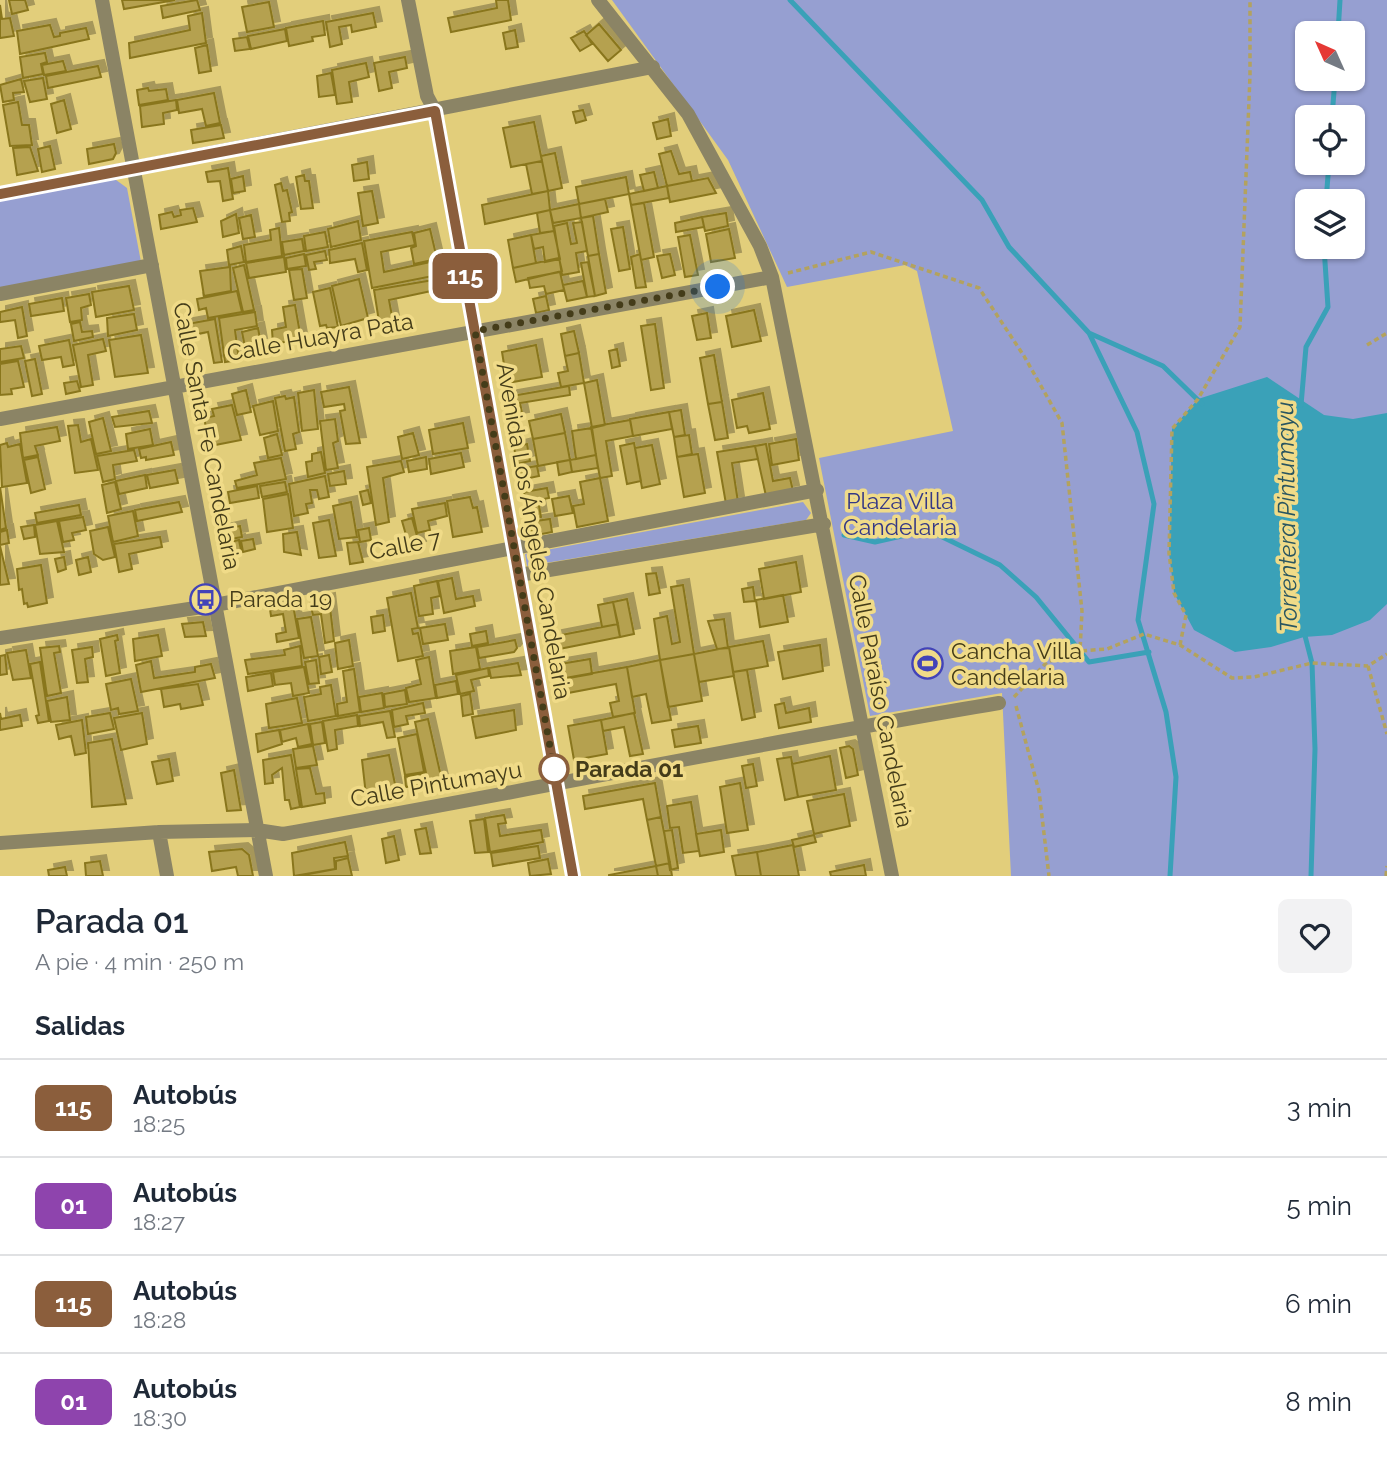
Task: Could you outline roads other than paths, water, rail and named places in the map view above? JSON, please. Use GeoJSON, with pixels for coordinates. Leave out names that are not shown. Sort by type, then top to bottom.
{"type":"FeatureCollection","features":[{"type":"Feature","properties":{"kind":"street","name":"Calle Santa Fe Candelaria"},"geometry":{"type":"LineString","coordinates":[[103,0],[265,876]]}},
{"type":"Feature","properties":{"kind":"street","name":"Avenida Los Ángeles Candelaria"},"geometry":{"type":"LineString","coordinates":[[408,0],[427,96],[435,111],[573,876]]}},
{"type":"Feature","properties":{"kind":"street","name":"Calle Paraíso Candelaria"},"geometry":{"type":"LineString","coordinates":[[598,0],[688,114],[760,246],[772,277],[824,524],[892,876]]}},
{"type":"Feature","properties":{"kind":"street"},"geometry":{"type":"LineString","coordinates":[[0,194],[653,67]]}},
{"type":"Feature","properties":{"kind":"street"},"geometry":{"type":"LineString","coordinates":[[0,294],[152,265]]}},
{"type":"Feature","properties":{"kind":"street","name":"Calle Huayra Pata"},"geometry":{"type":"LineString","coordinates":[[0,419],[772,277]]}},
{"type":"Feature","properties":{"kind":"street","name":"Calle 7"},"geometry":{"type":"LineString","coordinates":[[0,638],[215,604],[817,491]]}},
{"type":"Feature","properties":{"kind":"street"},"geometry":{"type":"LineString","coordinates":[[520,575],[824,524]]}},
{"type":"Feature","properties":{"kind":"street","name":"Calle Pintumayu"},"geometry":{"type":"LineString","coordinates":[[0,843],[159,832],[257,830],[283,834],[999,703]]}},
{"type":"Feature","properties":{"kind":"street"},"geometry":{"type":"LineString","coordinates":[[159,832],[167,876]]}},
{"type":"Feature","properties":{"kind":"water"},"geometry":{"type":"Polygon","coordinates":[[[1267,377],[1324,415],[1353,419],[1387,413],[1387,604],[1370,620],[1332,635],[1304,637],[1271,647],[1235,652],[1194,630],[1174,593],[1169,553],[1172,429],[1198,399],[1267,377]]]}},
{"type":"Feature","properties":{"kind":"waterway"},"geometry":{"type":"LineString","coordinates":[[790,0],[982,200],[1009,247],[1089,333],[1163,366],[1202,404]]}},
{"type":"Feature","properties":{"kind":"waterway","name":"Torrentera Pintumayu"},"geometry":{"type":"LineString","coordinates":[[1339,21],[1340,0]]}},
{"type":"Feature","properties":{"kind":"waterway","name":"Torrentera Pintumayu"},"geometry":{"type":"LineString","coordinates":[[1333,105],[1334,91]]}},
{"type":"Feature","properties":{"kind":"waterway","name":"Torrentera Pintumayu"},"geometry":{"type":"LineString","coordinates":[[1327,189],[1328,175]]}},
{"type":"Feature","properties":{"kind":"waterway","name":"Torrentera Pintumayu"},"geometry":{"type":"LineString","coordinates":[[1301,405],[1306,347],[1328,307],[1325,259]]}},
{"type":"Feature","properties":{"kind":"waterway"},"geometry":{"type":"LineString","coordinates":[[1089,333],[1137,432],[1154,504],[1138,620],[1166,712],[1176,777],[1170,876]]}},
{"type":"Feature","properties":{"kind":"waterway"},"geometry":{"type":"LineString","coordinates":[[844,535],[875,542],[928,530],[1000,565],[1036,597],[1089,662],[1149,652]]}},
{"type":"Feature","properties":{"kind":"waterway","name":"Torrentera Pintumayu"},"geometry":{"type":"LineString","coordinates":[[1304,632],[1312,663],[1315,749],[1311,876]]}},
{"type":"Feature","properties":{"kind":"place","name":"Parada 19"},"geometry":{"type":"Point","coordinates":[206,599]}},
{"type":"Feature","properties":{"kind":"place","name":"Cancha Villa Candelaria"},"geometry":{"type":"Point","coordinates":[928,664]}},
{"type":"Feature","properties":{"kind":"place","name":"Parada 01"},"geometry":{"type":"Point","coordinates":[554,769]}},
{"type":"Feature","properties":{"kind":"park label","name":"Plaza Villa Candelaria"},"geometry":{"type":"Point","coordinates":[900,514]}}]}
